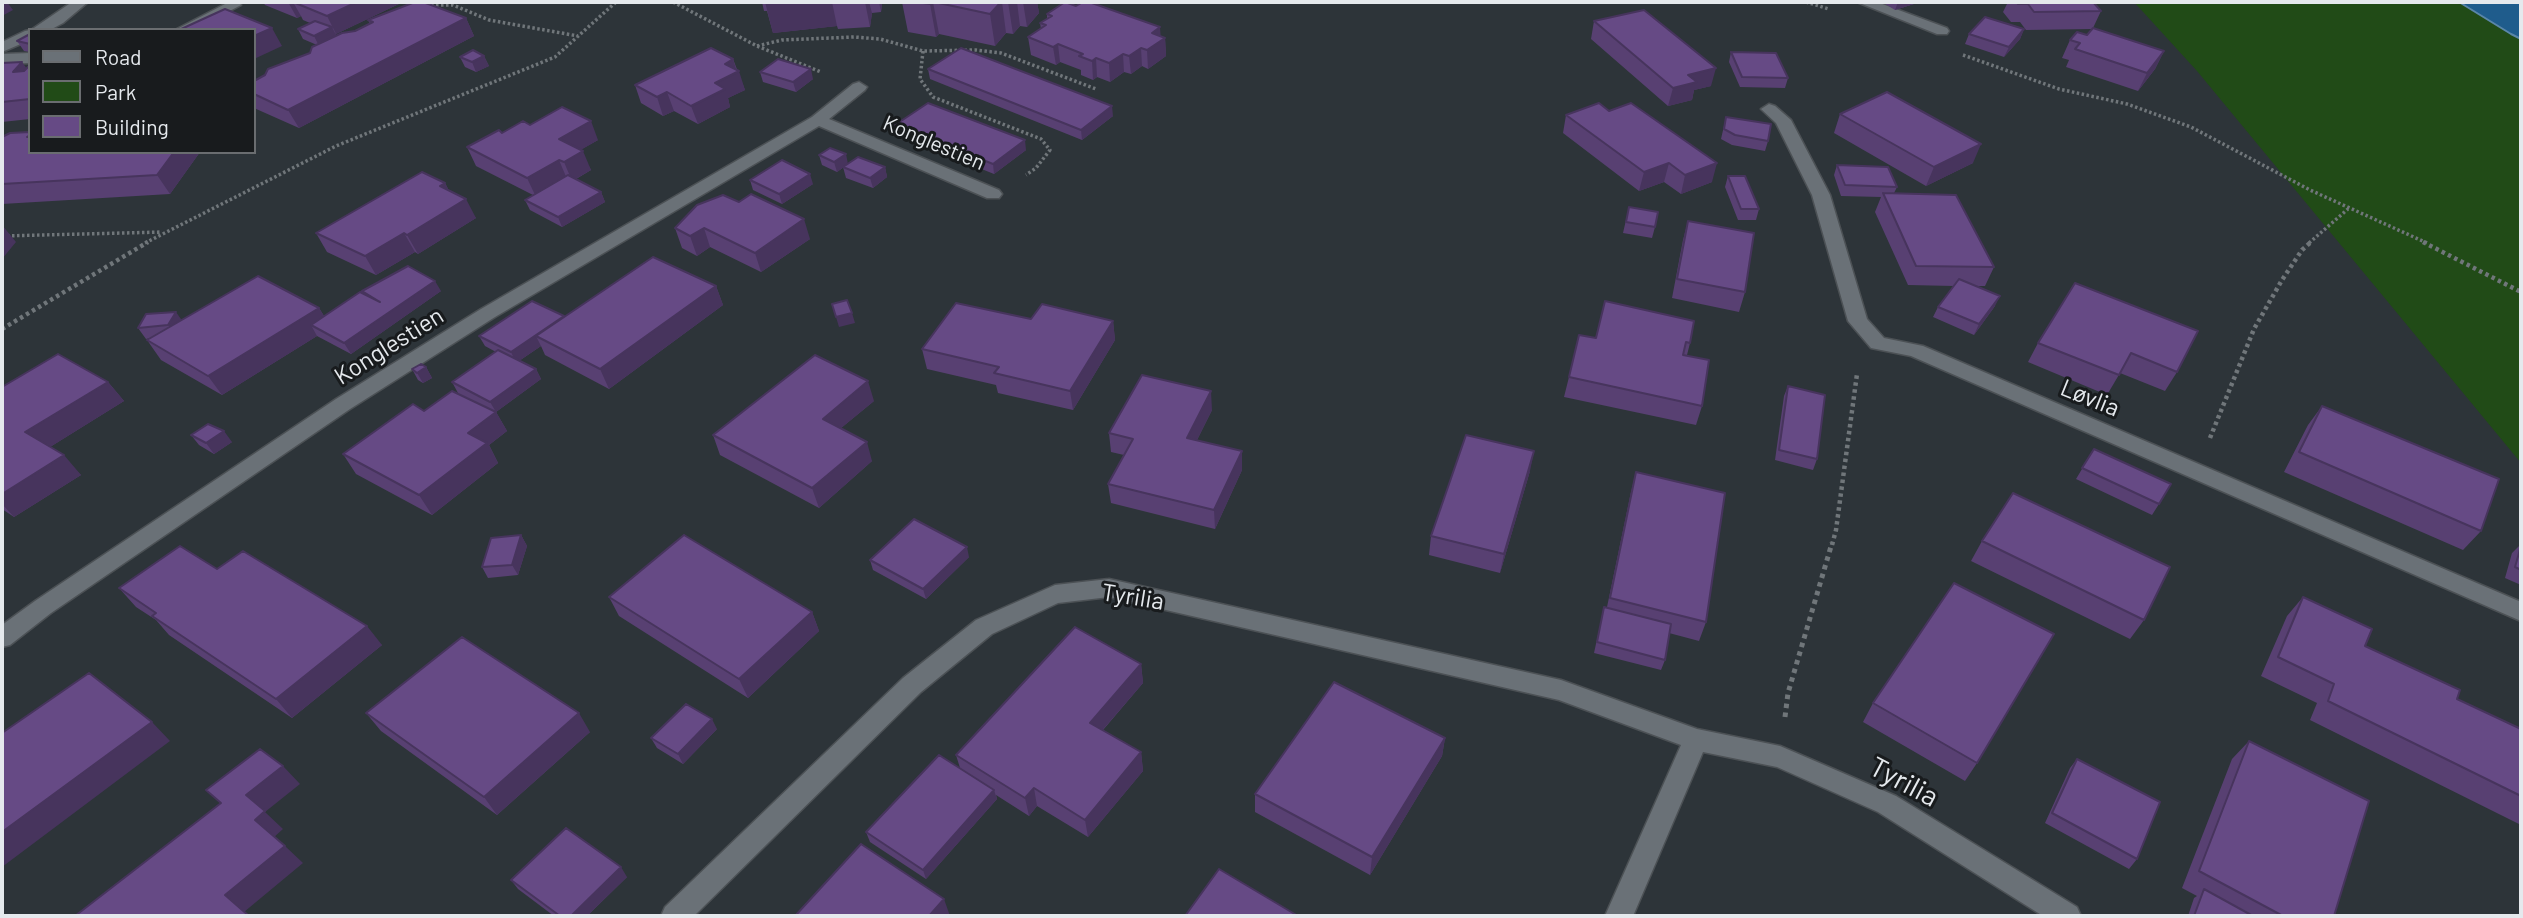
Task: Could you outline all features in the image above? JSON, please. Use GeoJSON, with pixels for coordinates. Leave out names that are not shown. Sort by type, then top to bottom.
{"type":"FeatureCollection","features":[{"type":"Feature","properties":{"kind":"street"},"geometry":{"type":"LineString","coordinates":[[42,28],[58,20],[80,2]]}},
{"type":"Feature","properties":{"kind":"street"},"geometry":{"type":"LineString","coordinates":[[1864,2],[1942,31]]}},
{"type":"Feature","properties":{"kind":"street"},"geometry":{"type":"LineString","coordinates":[[186,28],[234,5]]}},
{"type":"Feature","properties":{"kind":"street"},"geometry":{"type":"LineString","coordinates":[[2,48],[28,35]]}},
{"type":"Feature","properties":{"kind":"street"},"geometry":{"type":"LineString","coordinates":[[2,59],[28,58]]}},
{"type":"Feature","properties":{"kind":"street","name":"Konglestien"},"geometry":{"type":"LineString","coordinates":[[2,638],[343,404],[488,313],[818,120],[859,88]]}},
{"type":"Feature","properties":{"kind":"street"},"geometry":{"type":"LineString","coordinates":[[1769,109],[1783,120],[1821,195],[1858,321],[1878,343]]}},
{"type":"Feature","properties":{"kind":"street","name":"Konglestien"},"geometry":{"type":"LineString","coordinates":[[818,120],[993,194]]}},
{"type":"Feature","properties":{"kind":"street","name":"Løvlia"},"geometry":{"type":"LineString","coordinates":[[1878,343],[1916,351],[2521,612]]}},
{"type":"Feature","properties":{"kind":"street","name":"Tyrilia"},"geometry":{"type":"LineString","coordinates":[[675,916],[912,685],[984,627],[1055,594],[1109,589],[1561,690],[1696,740],[1780,757],[1887,804],[2067,916]]}},
{"type":"Feature","properties":{"kind":"street"},"geometry":{"type":"LineString","coordinates":[[1619,916],[1696,740]]}},
{"type":"Feature","properties":{"kind":"path"},"geometry":{"type":"LineString","coordinates":[[2,329],[165,232],[336,146],[555,57],[616,2]]}},
{"type":"Feature","properties":{"kind":"path"},"geometry":{"type":"LineString","coordinates":[[673,2],[757,46],[859,88]]}},
{"type":"Feature","properties":{"kind":"path"},"geometry":{"type":"LineString","coordinates":[[1806,2],[1832,10]]}},
{"type":"Feature","properties":{"kind":"path"},"geometry":{"type":"LineString","coordinates":[[415,9],[427,5],[453,5],[489,20],[579,36]]}},
{"type":"Feature","properties":{"kind":"path"},"geometry":{"type":"LineString","coordinates":[[757,46],[782,40],[854,37],[880,39],[923,51],[976,50],[1001,53],[1096,89]]}},
{"type":"Feature","properties":{"kind":"path"},"geometry":{"type":"LineString","coordinates":[[923,51],[920,79],[933,97],[1041,139],[1050,150],[1036,169],[993,194]]}},
{"type":"Feature","properties":{"kind":"path"},"geometry":{"type":"LineString","coordinates":[[1953,52],[2059,89],[2157,114],[2221,142],[2348,209],[2428,244],[2521,292]]}},
{"type":"Feature","properties":{"kind":"path"},"geometry":{"type":"LineString","coordinates":[[2197,471],[2254,329],[2282,279],[2302,250],[2348,209]]}},
{"type":"Feature","properties":{"kind":"path"},"geometry":{"type":"LineString","coordinates":[[2,236],[165,232]]}},
{"type":"Feature","properties":{"kind":"path"},"geometry":{"type":"LineString","coordinates":[[1780,757],[1788,692],[1836,530],[1860,351],[1878,343]]}},
{"type":"Feature","properties":{"kind":"green space"},"geometry":{"type":"Polygon","coordinates":[[[2134,2],[2459,2],[2521,39],[2521,463],[2197,71],[2134,2]]]}},
{"type":"Feature","properties":{"kind":"water"},"geometry":{"type":"Polygon","coordinates":[[[2459,2],[2521,2],[2521,39],[2511,34],[2459,2]]]}},
{"type":"Feature","properties":{"kind":"building"},"geometry":{"type":"Polygon","coordinates":[[[293,2],[357,2],[327,16],[293,2]]]}},
{"type":"Feature","properties":{"kind":"building"},"geometry":{"type":"Polygon","coordinates":[[[415,2],[423,2],[466,18],[288,110],[256,95],[256,80],[265,75],[268,69],[310,53],[312,47],[342,33],[355,31],[373,22],[368,20],[415,2]]]}},
{"type":"Feature","properties":{"kind":"building"},"geometry":{"type":"Polygon","coordinates":[[[934,2],[1001,2],[990,14],[934,2]]]}},
{"type":"Feature","properties":{"kind":"building"},"geometry":{"type":"Polygon","coordinates":[[[1065,2],[1076,6],[1089,2],[1160,27],[1152,33],[1165,38],[1147,50],[1141,48],[1129,56],[1123,54],[1109,63],[1096,58],[1092,61],[1079,56],[1083,54],[1058,44],[1053,47],[1028,37],[1046,25],[1040,23],[1052,16],[1047,14],[1065,2]]]}},
{"type":"Feature","properties":{"kind":"building"},"geometry":{"type":"Polygon","coordinates":[[[2016,2],[2093,2],[2101,11],[2034,12],[2028,4],[2016,2]]]}},
{"type":"Feature","properties":{"kind":"building"},"geometry":{"type":"Polygon","coordinates":[[[225,9],[272,28],[256,35],[256,28],[183,28],[225,9]]]}},
{"type":"Feature","properties":{"kind":"building"},"geometry":{"type":"Polygon","coordinates":[[[1644,10],[1716,68],[1688,75],[1697,82],[1673,88],[1594,21],[1644,10]]]}},
{"type":"Feature","properties":{"kind":"building"},"geometry":{"type":"Polygon","coordinates":[[[1985,17],[2024,29],[2009,47],[1969,34],[1985,17]]]}},
{"type":"Feature","properties":{"kind":"building"},"geometry":{"type":"Polygon","coordinates":[[[315,21],[332,27],[314,36],[298,29],[315,21]]]}},
{"type":"Feature","properties":{"kind":"building"},"geometry":{"type":"Polygon","coordinates":[[[2093,28],[2164,51],[2147,73],[2075,49],[2080,43],[2070,40],[2077,32],[2087,35],[2093,28]]]}},
{"type":"Feature","properties":{"kind":"building"},"geometry":{"type":"Polygon","coordinates":[[[28,35],[28,44],[17,41],[28,35]]]}},
{"type":"Feature","properties":{"kind":"building"},"geometry":{"type":"Polygon","coordinates":[[[711,48],[733,59],[725,64],[739,71],[715,83],[725,89],[691,106],[667,92],[657,97],[635,85],[711,48]]]}},
{"type":"Feature","properties":{"kind":"building"},"geometry":{"type":"Polygon","coordinates":[[[961,48],[1112,106],[1081,130],[928,69],[961,48]]]}},
{"type":"Feature","properties":{"kind":"building"},"geometry":{"type":"Polygon","coordinates":[[[473,50],[484,56],[472,62],[460,57],[473,50]]]}},
{"type":"Feature","properties":{"kind":"building"},"geometry":{"type":"Polygon","coordinates":[[[1731,52],[1776,53],[1788,78],[1742,77],[1731,52]]]}},
{"type":"Feature","properties":{"kind":"building"},"geometry":{"type":"Polygon","coordinates":[[[778,59],[811,69],[793,82],[760,72],[778,59]]]}},
{"type":"Feature","properties":{"kind":"building"},"geometry":{"type":"Polygon","coordinates":[[[22,62],[13,72],[24,71],[28,67],[28,99],[2,102],[2,63],[22,62]]]}},
{"type":"Feature","properties":{"kind":"building"},"geometry":{"type":"Polygon","coordinates":[[[1887,92],[1981,144],[1934,167],[1840,114],[1887,92]]]}},
{"type":"Feature","properties":{"kind":"building"},"geometry":{"type":"Polygon","coordinates":[[[928,103],[1025,140],[993,164],[895,125],[928,103]]]}},
{"type":"Feature","properties":{"kind":"building"},"geometry":{"type":"Polygon","coordinates":[[[1599,103],[1609,111],[1631,103],[1717,163],[1685,175],[1669,163],[1644,172],[1566,115],[1599,103]]]}},
{"type":"Feature","properties":{"kind":"building"},"geometry":{"type":"Polygon","coordinates":[[[562,107],[591,121],[559,139],[583,151],[564,162],[559,160],[527,178],[467,147],[523,121],[530,125],[562,107]]]}},
{"type":"Feature","properties":{"kind":"building"},"geometry":{"type":"Polygon","coordinates":[[[1726,117],[1771,124],[1768,141],[1735,135],[1724,129],[1726,117]]]}},
{"type":"Feature","properties":{"kind":"building"},"geometry":{"type":"Polygon","coordinates":[[[28,132],[28,154],[173,154],[157,175],[2,184],[2,137],[10,133],[28,132]]]}},
{"type":"Feature","properties":{"kind":"building"},"geometry":{"type":"Polygon","coordinates":[[[830,148],[846,154],[834,162],[819,155],[830,148]]]}},
{"type":"Feature","properties":{"kind":"building"},"geometry":{"type":"Polygon","coordinates":[[[858,157],[885,167],[870,178],[843,167],[858,157]]]}},
{"type":"Feature","properties":{"kind":"building"},"geometry":{"type":"Polygon","coordinates":[[[782,160],[810,174],[779,194],[750,180],[782,160]]]}},
{"type":"Feature","properties":{"kind":"building"},"geometry":{"type":"Polygon","coordinates":[[[1837,165],[1888,167],[1897,187],[1845,185],[1837,165]]]}},
{"type":"Feature","properties":{"kind":"building"},"geometry":{"type":"Polygon","coordinates":[[[422,172],[445,183],[440,186],[466,199],[407,235],[404,233],[365,256],[316,233],[422,172]]]}},
{"type":"Feature","properties":{"kind":"building"},"geometry":{"type":"Polygon","coordinates":[[[568,175],[601,192],[558,217],[525,200],[568,175]]]}},
{"type":"Feature","properties":{"kind":"building"},"geometry":{"type":"Polygon","coordinates":[[[1728,176],[1745,176],[1759,209],[1741,209],[1728,176]]]}},
{"type":"Feature","properties":{"kind":"building"},"geometry":{"type":"Polygon","coordinates":[[[1883,193],[1956,195],[1994,267],[1916,266],[1883,193]]]}},
{"type":"Feature","properties":{"kind":"building"},"geometry":{"type":"Polygon","coordinates":[[[751,194],[804,219],[755,253],[704,228],[690,236],[675,228],[697,205],[723,195],[739,202],[751,194]]]}},
{"type":"Feature","properties":{"kind":"building"},"geometry":{"type":"Polygon","coordinates":[[[1629,207],[1658,212],[1655,227],[1626,222],[1629,207]]]}},
{"type":"Feature","properties":{"kind":"building"},"geometry":{"type":"Polygon","coordinates":[[[1688,221],[1754,233],[1745,292],[1677,279],[1688,221]]]}},
{"type":"Feature","properties":{"kind":"building"},"geometry":{"type":"Polygon","coordinates":[[[653,257],[716,286],[600,369],[536,336],[653,257]]]}},
{"type":"Feature","properties":{"kind":"building"},"geometry":{"type":"Polygon","coordinates":[[[408,266],[435,281],[344,343],[311,325],[360,292],[380,302],[362,291],[408,266]]]}},
{"type":"Feature","properties":{"kind":"building"},"geometry":{"type":"Polygon","coordinates":[[[258,276],[319,308],[208,376],[147,340],[258,276]]]}},
{"type":"Feature","properties":{"kind":"building"},"geometry":{"type":"Polygon","coordinates":[[[1959,279],[2000,296],[1979,324],[1938,307],[1959,279]]]}},
{"type":"Feature","properties":{"kind":"building"},"geometry":{"type":"Polygon","coordinates":[[[2075,283],[2198,331],[2177,372],[2131,353],[2119,375],[2038,343],[2075,283]]]}},
{"type":"Feature","properties":{"kind":"building"},"geometry":{"type":"Polygon","coordinates":[[[847,300],[852,313],[836,317],[832,304],[847,300]]]}},
{"type":"Feature","properties":{"kind":"building"},"geometry":{"type":"Polygon","coordinates":[[[532,301],[564,316],[511,352],[479,336],[532,301]]]}},
{"type":"Feature","properties":{"kind":"building"},"geometry":{"type":"Polygon","coordinates":[[[1605,301],[1694,321],[1690,343],[1686,342],[1683,355],[1709,360],[1702,406],[1569,377],[1579,335],[1596,338],[1605,301]]]}},
{"type":"Feature","properties":{"kind":"building"},"geometry":{"type":"Polygon","coordinates":[[[956,303],[1031,319],[1042,304],[1113,321],[1070,391],[994,373],[999,367],[922,349],[956,303]]]}},
{"type":"Feature","properties":{"kind":"building"},"geometry":{"type":"Polygon","coordinates":[[[176,312],[168,325],[138,328],[146,314],[176,312]]]}},
{"type":"Feature","properties":{"kind":"building"},"geometry":{"type":"Polygon","coordinates":[[[498,350],[536,369],[490,402],[452,382],[498,350]]]}},
{"type":"Feature","properties":{"kind":"building"},"geometry":{"type":"Polygon","coordinates":[[[58,354],[108,382],[25,432],[64,455],[2,494],[2,387],[58,354]]]}},
{"type":"Feature","properties":{"kind":"building"},"geometry":{"type":"Polygon","coordinates":[[[815,355],[868,381],[823,419],[867,442],[812,488],[713,435],[815,355]]]}},
{"type":"Feature","properties":{"kind":"building"},"geometry":{"type":"Polygon","coordinates":[[[421,364],[426,367],[417,373],[412,369],[421,364]]]}},
{"type":"Feature","properties":{"kind":"building"},"geometry":{"type":"Polygon","coordinates":[[[1142,375],[1211,391],[1187,438],[1242,451],[1214,510],[1108,484],[1133,439],[1109,433],[1142,375]]]}},
{"type":"Feature","properties":{"kind":"building"},"geometry":{"type":"Polygon","coordinates":[[[1788,386],[1825,395],[1817,459],[1779,450],[1788,386]]]}},
{"type":"Feature","properties":{"kind":"building"},"geometry":{"type":"Polygon","coordinates":[[[452,391],[496,412],[468,433],[487,443],[419,495],[343,454],[413,404],[424,411],[452,391]]]}},
{"type":"Feature","properties":{"kind":"building"},"geometry":{"type":"Polygon","coordinates":[[[2322,406],[2499,479],[2481,531],[2299,452],[2322,406]]]}},
{"type":"Feature","properties":{"kind":"building"},"geometry":{"type":"Polygon","coordinates":[[[208,424],[224,431],[206,443],[191,435],[208,424]]]}},
{"type":"Feature","properties":{"kind":"building"},"geometry":{"type":"Polygon","coordinates":[[[1466,435],[1534,451],[1504,554],[1431,536],[1466,435]]]}},
{"type":"Feature","properties":{"kind":"building"},"geometry":{"type":"Polygon","coordinates":[[[2094,449],[2171,484],[2159,504],[2082,468],[2094,449]]]}},
{"type":"Feature","properties":{"kind":"building"},"geometry":{"type":"Polygon","coordinates":[[[1636,472],[1725,493],[1706,622],[1610,598],[1636,472]]]}},
{"type":"Feature","properties":{"kind":"building"},"geometry":{"type":"Polygon","coordinates":[[[2013,493],[2170,567],[2144,620],[1982,541],[2013,493]]]}},
{"type":"Feature","properties":{"kind":"building"},"geometry":{"type":"Polygon","coordinates":[[[914,519],[967,547],[923,589],[870,560],[914,519]]]}},
{"type":"Feature","properties":{"kind":"building"},"geometry":{"type":"Polygon","coordinates":[[[521,535],[512,565],[482,567],[491,538],[521,535]]]}},
{"type":"Feature","properties":{"kind":"building"},"geometry":{"type":"Polygon","coordinates":[[[684,535],[812,612],[739,679],[609,597],[684,535]]]}},
{"type":"Feature","properties":{"kind":"building"},"geometry":{"type":"Polygon","coordinates":[[[180,546],[217,569],[243,551],[367,626],[276,699],[152,616],[156,613],[119,588],[180,546]]]}},
{"type":"Feature","properties":{"kind":"building"},"geometry":{"type":"Polygon","coordinates":[[[2521,546],[2521,570],[2515,567],[2521,546]]]}},
{"type":"Feature","properties":{"kind":"building"},"geometry":{"type":"Polygon","coordinates":[[[1954,583],[2054,634],[1977,763],[1873,703],[1954,583]]]}},
{"type":"Feature","properties":{"kind":"building"},"geometry":{"type":"Polygon","coordinates":[[[2303,597],[2372,629],[2365,646],[2460,690],[2457,699],[2521,729],[2521,796],[2328,701],[2334,684],[2278,657],[2303,597]]]}},
{"type":"Feature","properties":{"kind":"building"},"geometry":{"type":"Polygon","coordinates":[[[1604,607],[1671,624],[1665,660],[1597,642],[1604,607]]]}},
{"type":"Feature","properties":{"kind":"building"},"geometry":{"type":"Polygon","coordinates":[[[1075,627],[1141,664],[1090,723],[1141,752],[1085,820],[1034,788],[1025,798],[956,755],[1075,627]]]}},
{"type":"Feature","properties":{"kind":"building"},"geometry":{"type":"Polygon","coordinates":[[[462,637],[579,713],[484,797],[366,713],[462,637]]]}},
{"type":"Feature","properties":{"kind":"building"},"geometry":{"type":"Polygon","coordinates":[[[89,673],[152,722],[2,832],[2,733],[89,673]]]}},
{"type":"Feature","properties":{"kind":"building"},"geometry":{"type":"Polygon","coordinates":[[[1334,682],[1445,738],[1372,857],[1255,794],[1334,682]]]}},
{"type":"Feature","properties":{"kind":"building"},"geometry":{"type":"Polygon","coordinates":[[[686,704],[712,719],[678,754],[651,738],[686,704]]]}},
{"type":"Feature","properties":{"kind":"building"},"geometry":{"type":"Polygon","coordinates":[[[2249,741],[2369,801],[2334,916],[2283,916],[2199,871],[2249,741]]]}},
{"type":"Feature","properties":{"kind":"building"},"geometry":{"type":"Polygon","coordinates":[[[260,749],[283,766],[246,795],[265,811],[255,820],[285,846],[225,895],[249,916],[75,916],[221,803],[206,790],[260,749]]]}},
{"type":"Feature","properties":{"kind":"building"},"geometry":{"type":"Polygon","coordinates":[[[939,755],[994,790],[923,870],[866,832],[939,755]]]}},
{"type":"Feature","properties":{"kind":"building"},"geometry":{"type":"Polygon","coordinates":[[[2077,759],[2160,802],[2137,859],[2052,813],[2077,759]]]}},
{"type":"Feature","properties":{"kind":"building"},"geometry":{"type":"Polygon","coordinates":[[[566,828],[621,867],[571,916],[560,916],[511,880],[566,828]]]}},
{"type":"Feature","properties":{"kind":"building"},"geometry":{"type":"Polygon","coordinates":[[[861,844],[944,899],[929,916],[795,916],[861,844]]]}},
{"type":"Feature","properties":{"kind":"building"},"geometry":{"type":"Polygon","coordinates":[[[1219,869],[1298,916],[1185,916],[1219,869]]]}},
{"type":"Feature","properties":{"kind":"building"},"geometry":{"type":"Polygon","coordinates":[[[2204,889],[2253,916],[2194,916],[2204,889]]]}}]}
